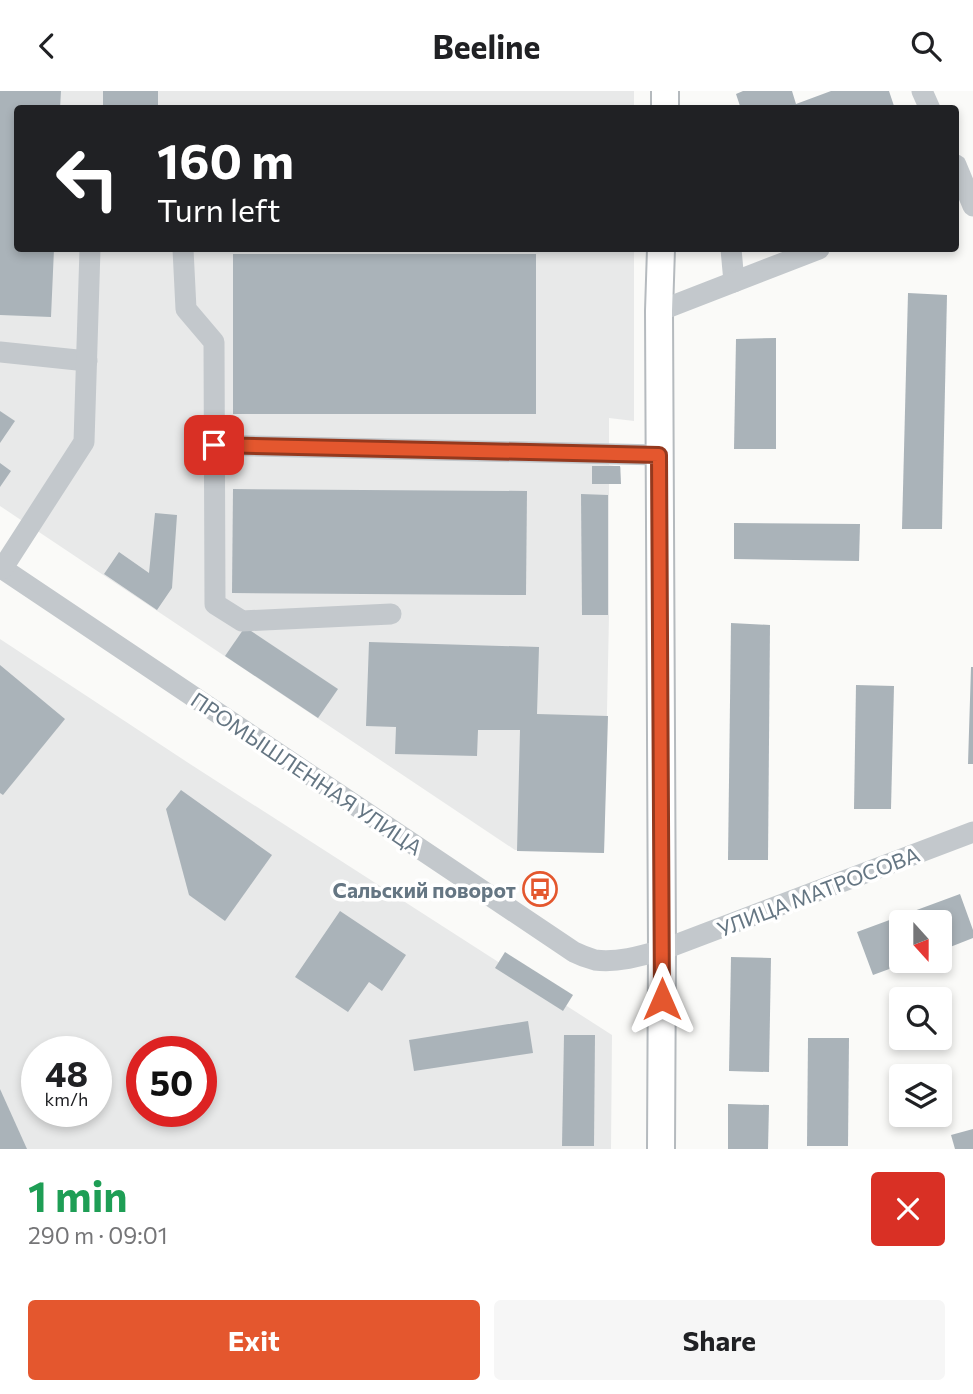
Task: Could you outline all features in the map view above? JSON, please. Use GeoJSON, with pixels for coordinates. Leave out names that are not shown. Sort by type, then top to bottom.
{"type":"FeatureCollection","features":[{"type":"Feature","properties":{"kind":"main road"},"geometry":{"type":"LineString","coordinates":[[661,252],[661,1149]]}},
{"type":"Feature","properties":{"kind":"street"},"geometry":{"type":"LineString","coordinates":[[959,173],[967,195]]}},
{"type":"Feature","properties":{"kind":"street"},"geometry":{"type":"LineString","coordinates":[[1,568],[84,442],[90,252]]}},
{"type":"Feature","properties":{"kind":"street"},"geometry":{"type":"LineString","coordinates":[[183,252],[186,309],[214,342],[215,604],[242,621],[391,614]]}},
{"type":"Feature","properties":{"kind":"street"},"geometry":{"type":"LineString","coordinates":[[731,252],[734,282]]}},
{"type":"Feature","properties":{"kind":"street"},"geometry":{"type":"LineString","coordinates":[[659,311],[811,252]]}},
{"type":"Feature","properties":{"kind":"street"},"geometry":{"type":"LineString","coordinates":[[0,352],[87,361]]}},
{"type":"Feature","properties":{"kind":"street"},"geometry":{"type":"LineString","coordinates":[[214,445],[659,455]]}},
{"type":"Feature","properties":{"kind":"street","name":"ПРОМЫШЛЕННАЯ УЛИЦА"},"geometry":{"type":"LineString","coordinates":[[1,568],[574,952],[595,960],[615,960],[662,950]]}},
{"type":"Feature","properties":{"kind":"street","name":"УЛИЦА МАТРОСОВА"},"geometry":{"type":"LineString","coordinates":[[662,950],[973,832]]}},
{"type":"Feature","properties":{"kind":"shaded area"},"geometry":{"type":"Polygon","coordinates":[[[0,91],[634,91],[634,105],[14,105],[14,252],[634,252],[634,421],[609,418],[609,465],[621,467],[621,484],[609,484],[604,853],[515,850],[0,506],[0,91]]]}},
{"type":"Feature","properties":{"kind":"shaded area"},"geometry":{"type":"Polygon","coordinates":[[[0,639],[612,1035],[611,1149],[0,1149],[0,639]]]}},
{"type":"Feature","properties":{"kind":"building"},"geometry":{"type":"Polygon","coordinates":[[[0,91],[61,91],[60,105],[14,105],[14,252],[54,252],[51,317],[0,315],[0,91]]]}},
{"type":"Feature","properties":{"kind":"building"},"geometry":{"type":"Polygon","coordinates":[[[103,91],[158,91],[158,105],[103,105],[103,91]]]}},
{"type":"Feature","properties":{"kind":"building"},"geometry":{"type":"Polygon","coordinates":[[[743,91],[792,91],[796,104],[831,91],[889,91],[894,105],[740,105],[736,94],[743,91]]]}},
{"type":"Feature","properties":{"kind":"building"},"geometry":{"type":"Polygon","coordinates":[[[233,254],[536,254],[536,414],[233,414],[233,254]]]}},
{"type":"Feature","properties":{"kind":"building"},"geometry":{"type":"Polygon","coordinates":[[[908,293],[947,295],[942,529],[902,529],[908,293]]]}},
{"type":"Feature","properties":{"kind":"building"},"geometry":{"type":"Polygon","coordinates":[[[776,338],[776,449],[734,449],[736,339],[776,338]]]}},
{"type":"Feature","properties":{"kind":"building"},"geometry":{"type":"Polygon","coordinates":[[[0,411],[15,421],[0,443],[0,411]]]}},
{"type":"Feature","properties":{"kind":"building"},"geometry":{"type":"Polygon","coordinates":[[[0,463],[11,471],[0,487],[0,463]]]}},
{"type":"Feature","properties":{"kind":"building"},"geometry":{"type":"Polygon","coordinates":[[[592,466],[620,466],[621,484],[592,484],[592,466]]]}},
{"type":"Feature","properties":{"kind":"building"},"geometry":{"type":"Polygon","coordinates":[[[233,489],[527,491],[526,595],[232,593],[233,489]]]}},
{"type":"Feature","properties":{"kind":"building"},"geometry":{"type":"Polygon","coordinates":[[[581,494],[608,495],[608,615],[582,615],[581,494]]]}},
{"type":"Feature","properties":{"kind":"building"},"geometry":{"type":"Polygon","coordinates":[[[155,513],[177,515],[172,588],[157,610],[104,574],[119,552],[149,573],[155,513]]]}},
{"type":"Feature","properties":{"kind":"building"},"geometry":{"type":"Polygon","coordinates":[[[734,523],[860,524],[859,561],[734,559],[734,523]]]}},
{"type":"Feature","properties":{"kind":"building"},"geometry":{"type":"Polygon","coordinates":[[[731,623],[770,625],[768,860],[728,860],[731,623]]]}},
{"type":"Feature","properties":{"kind":"building"},"geometry":{"type":"Polygon","coordinates":[[[245,627],[338,689],[318,718],[225,656],[245,627]]]}},
{"type":"Feature","properties":{"kind":"building"},"geometry":{"type":"Polygon","coordinates":[[[369,642],[539,647],[537,714],[608,716],[604,853],[517,851],[520,730],[478,730],[477,756],[395,754],[396,727],[366,726],[369,642]]]}},
{"type":"Feature","properties":{"kind":"building"},"geometry":{"type":"Polygon","coordinates":[[[0,665],[65,719],[3,795],[0,793],[0,665]]]}},
{"type":"Feature","properties":{"kind":"building"},"geometry":{"type":"Polygon","coordinates":[[[971,667],[973,764],[968,764],[971,667]]]}},
{"type":"Feature","properties":{"kind":"building"},"geometry":{"type":"Polygon","coordinates":[[[856,685],[894,686],[891,809],[854,809],[856,685]]]}},
{"type":"Feature","properties":{"kind":"building"},"geometry":{"type":"Polygon","coordinates":[[[181,790],[272,855],[225,921],[189,895],[166,809],[181,790]]]}},
{"type":"Feature","properties":{"kind":"building"},"geometry":{"type":"Polygon","coordinates":[[[960,894],[973,930],[973,938],[952,946],[952,910],[917,910],[960,894]]]}},
{"type":"Feature","properties":{"kind":"building"},"geometry":{"type":"Polygon","coordinates":[[[340,911],[406,955],[382,991],[369,982],[348,1012],[295,977],[340,911]]]}},
{"type":"Feature","properties":{"kind":"building"},"geometry":{"type":"Polygon","coordinates":[[[889,920],[889,969],[873,975],[857,932],[889,920]]]}},
{"type":"Feature","properties":{"kind":"building"},"geometry":{"type":"Polygon","coordinates":[[[505,952],[573,995],[563,1011],[495,968],[505,952]]]}},
{"type":"Feature","properties":{"kind":"building"},"geometry":{"type":"Polygon","coordinates":[[[731,957],[771,958],[769,1072],[729,1071],[731,957]]]}},
{"type":"Feature","properties":{"kind":"building"},"geometry":{"type":"Polygon","coordinates":[[[528,1021],[533,1053],[414,1071],[409,1040],[528,1021]]]}},
{"type":"Feature","properties":{"kind":"building"},"geometry":{"type":"Polygon","coordinates":[[[564,1035],[595,1035],[594,1146],[562,1146],[564,1035]]]}},
{"type":"Feature","properties":{"kind":"building"},"geometry":{"type":"Polygon","coordinates":[[[808,1038],[849,1038],[848,1146],[807,1146],[808,1038]]]}},
{"type":"Feature","properties":{"kind":"building"},"geometry":{"type":"Polygon","coordinates":[[[0,1089],[27,1149],[0,1149],[0,1089]]]}},
{"type":"Feature","properties":{"kind":"building"},"geometry":{"type":"Polygon","coordinates":[[[728,1104],[769,1105],[768,1149],[728,1149],[728,1104]]]}},
{"type":"Feature","properties":{"kind":"building"},"geometry":{"type":"Polygon","coordinates":[[[973,1129],[973,1149],[955,1149],[951,1135],[973,1129]]]}},
{"type":"Feature","properties":{"kind":"place","name":"Сальский поворот"},"geometry":{"type":"Point","coordinates":[540,889]}},
{"type":"Feature","properties":{"kind":"route"},"geometry":{"type":"LineString","coordinates":[[214,445],[659,455],[662,999]]}}]}
